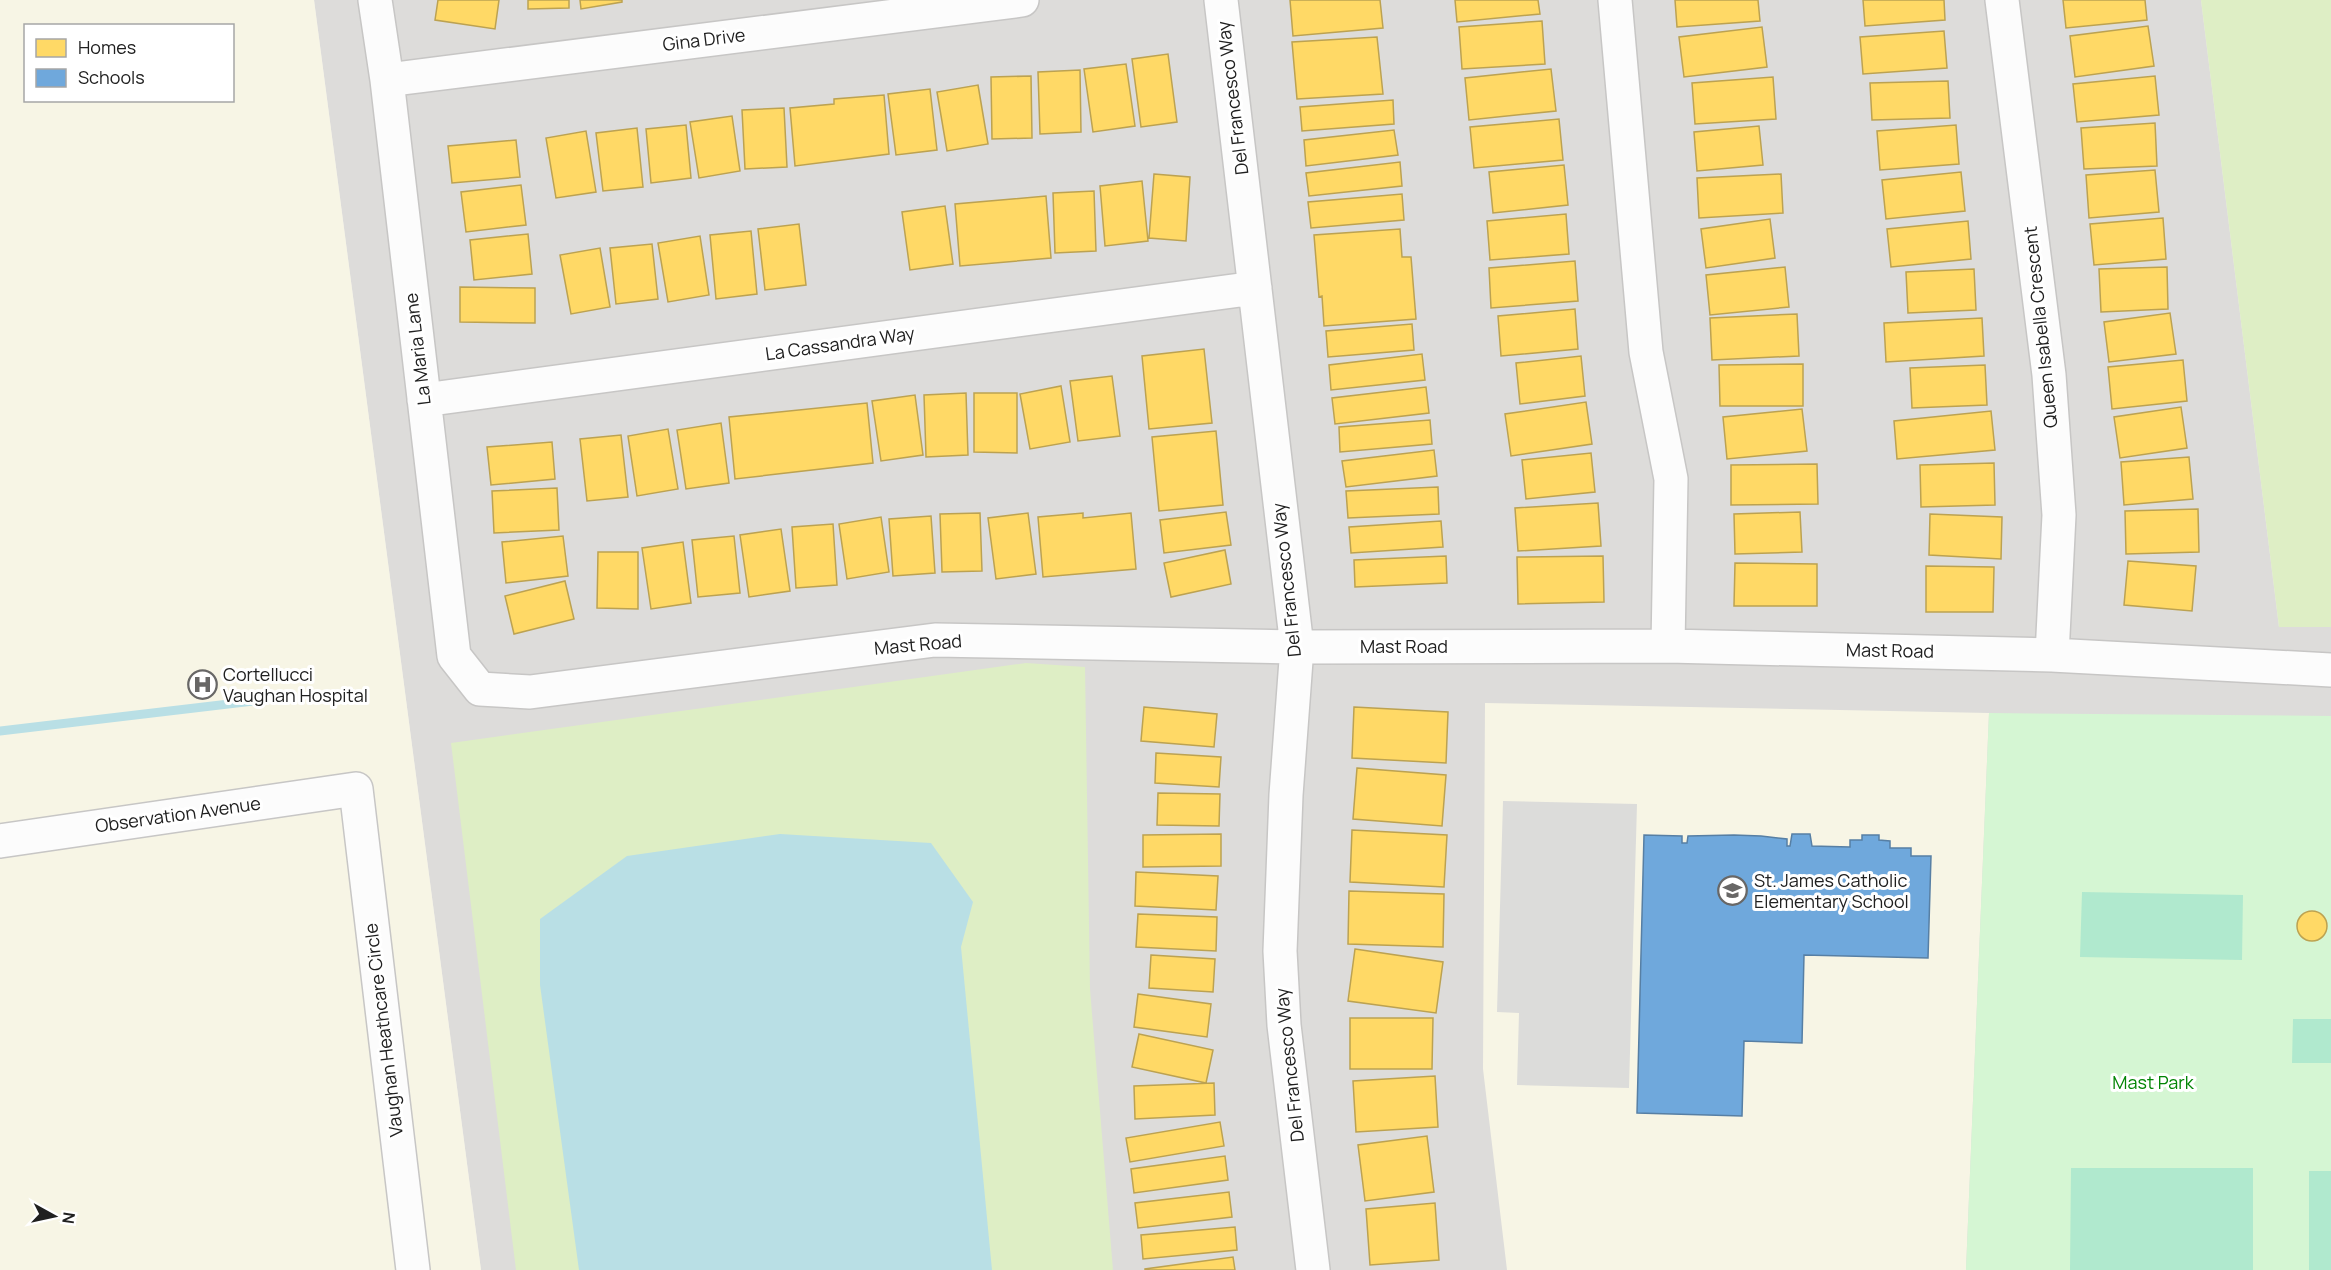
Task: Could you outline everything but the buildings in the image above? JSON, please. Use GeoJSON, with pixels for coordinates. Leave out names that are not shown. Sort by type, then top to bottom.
{"type":"FeatureCollection","features":[{"type":"Feature","properties":{"kind":"street","name":"La Maria Lane"},"geometry":{"type":"LineString","coordinates":[[375,0],[387,80],[454,656],[480,689]]}},
{"type":"Feature","properties":{"kind":"street","name":"Gina Drive"},"geometry":{"type":"LineString","coordinates":[[387,80],[1022,0]]}},
{"type":"Feature","properties":{"kind":"street","name":"Del Francesco Way"},"geometry":{"type":"LineString","coordinates":[[1221,0],[1297,647],[1286,795],[1280,951],[1284,1024],[1313,1270]]}},
{"type":"Feature","properties":{"kind":"street"},"geometry":{"type":"LineString","coordinates":[[1615,0],[1646,352],[1671,479],[1668,646]]}},
{"type":"Feature","properties":{"kind":"street","name":"Queen Isabella Crescent"},"geometry":{"type":"LineString","coordinates":[[2002,0],[2049,375],[2059,515],[2052,655]]}},
{"type":"Feature","properties":{"kind":"street","name":"La Cassandra Way"},"geometry":{"type":"LineString","coordinates":[[424,400],[1255,288]]}},
{"type":"Feature","properties":{"kind":"street","name":"Mast Road"},"geometry":{"type":"LineString","coordinates":[[480,689],[530,692],[935,640],[1297,647],[1668,646],[2052,655],[2331,670]]}},
{"type":"Feature","properties":{"kind":"street","name":"Observation Avenue"},"geometry":{"type":"LineString","coordinates":[[0,841],[356,789]]}},
{"type":"Feature","properties":{"kind":"street","name":"Vaughan Heathcare Circle"},"geometry":{"type":"LineString","coordinates":[[356,789],[413,1270]]}},
{"type":"Feature","properties":{"kind":"shaded area","name":"Cortellucci Vaughan Hospital"},"geometry":{"type":"Polygon","coordinates":[[[0,0],[314,0],[481,1270],[0,1270],[0,0]]]}},
{"type":"Feature","properties":{"kind":"shaded area"},"geometry":{"type":"Polygon","coordinates":[[[314,0],[2201,0],[2279,627],[2331,627],[2331,1270],[481,1270],[314,0]]]}},
{"type":"Feature","properties":{"kind":"shaded area","name":"St. James Catholic Elementary School"},"geometry":{"type":"Polygon","coordinates":[[[1485,703],[1989,713],[1966,1270],[1507,1270],[1483,1069],[1485,703]]]}},
{"type":"Feature","properties":{"kind":"shaded area"},"geometry":{"type":"Polygon","coordinates":[[[1503,801],[1637,804],[1629,1088],[1517,1085],[1519,1013],[1497,1012],[1503,801]]]}},
{"type":"Feature","properties":{"kind":"green space"},"geometry":{"type":"Polygon","coordinates":[[[2201,0],[2331,0],[2331,627],[2279,627],[2201,0]]]}},
{"type":"Feature","properties":{"kind":"green space"},"geometry":{"type":"Polygon","coordinates":[[[1026,663],[1085,667],[1090,989],[1113,1270],[516,1270],[451,743],[1026,663]]]}},
{"type":"Feature","properties":{"kind":"green space","name":"Mast Park"},"geometry":{"type":"Polygon","coordinates":[[[1989,713],[2331,716],[2331,1270],[1966,1270],[1989,713]]]}},
{"type":"Feature","properties":{"kind":"green space"},"geometry":{"type":"Polygon","coordinates":[[[2082,892],[2243,895],[2242,960],[2080,957],[2082,892]]]}},
{"type":"Feature","properties":{"kind":"green space"},"geometry":{"type":"Polygon","coordinates":[[[2293,1019],[2331,1019],[2331,1063],[2292,1063],[2293,1019]]]}},
{"type":"Feature","properties":{"kind":"green space"},"geometry":{"type":"Polygon","coordinates":[[[2071,1168],[2253,1168],[2253,1270],[2070,1270],[2071,1168]]]}},
{"type":"Feature","properties":{"kind":"green space"},"geometry":{"type":"Polygon","coordinates":[[[2309,1171],[2331,1171],[2331,1270],[2309,1270],[2309,1171]]]}},
{"type":"Feature","properties":{"kind":"water"},"geometry":{"type":"Polygon","coordinates":[[[780,834],[931,843],[973,902],[961,947],[992,1270],[579,1270],[540,985],[540,919],[627,856],[780,834]]]}},
{"type":"Feature","properties":{"kind":"waterway"},"geometry":{"type":"LineString","coordinates":[[0,731],[262,700]]}},
{"type":"Feature","properties":{"kind":"place","name":"Cortellucci Vaughan Hospital"},"geometry":{"type":"Point","coordinates":[202,685]}},
{"type":"Feature","properties":{"kind":"place","name":"St. James Catholic Elementary School"},"geometry":{"type":"Point","coordinates":[1733,891]}}]}
